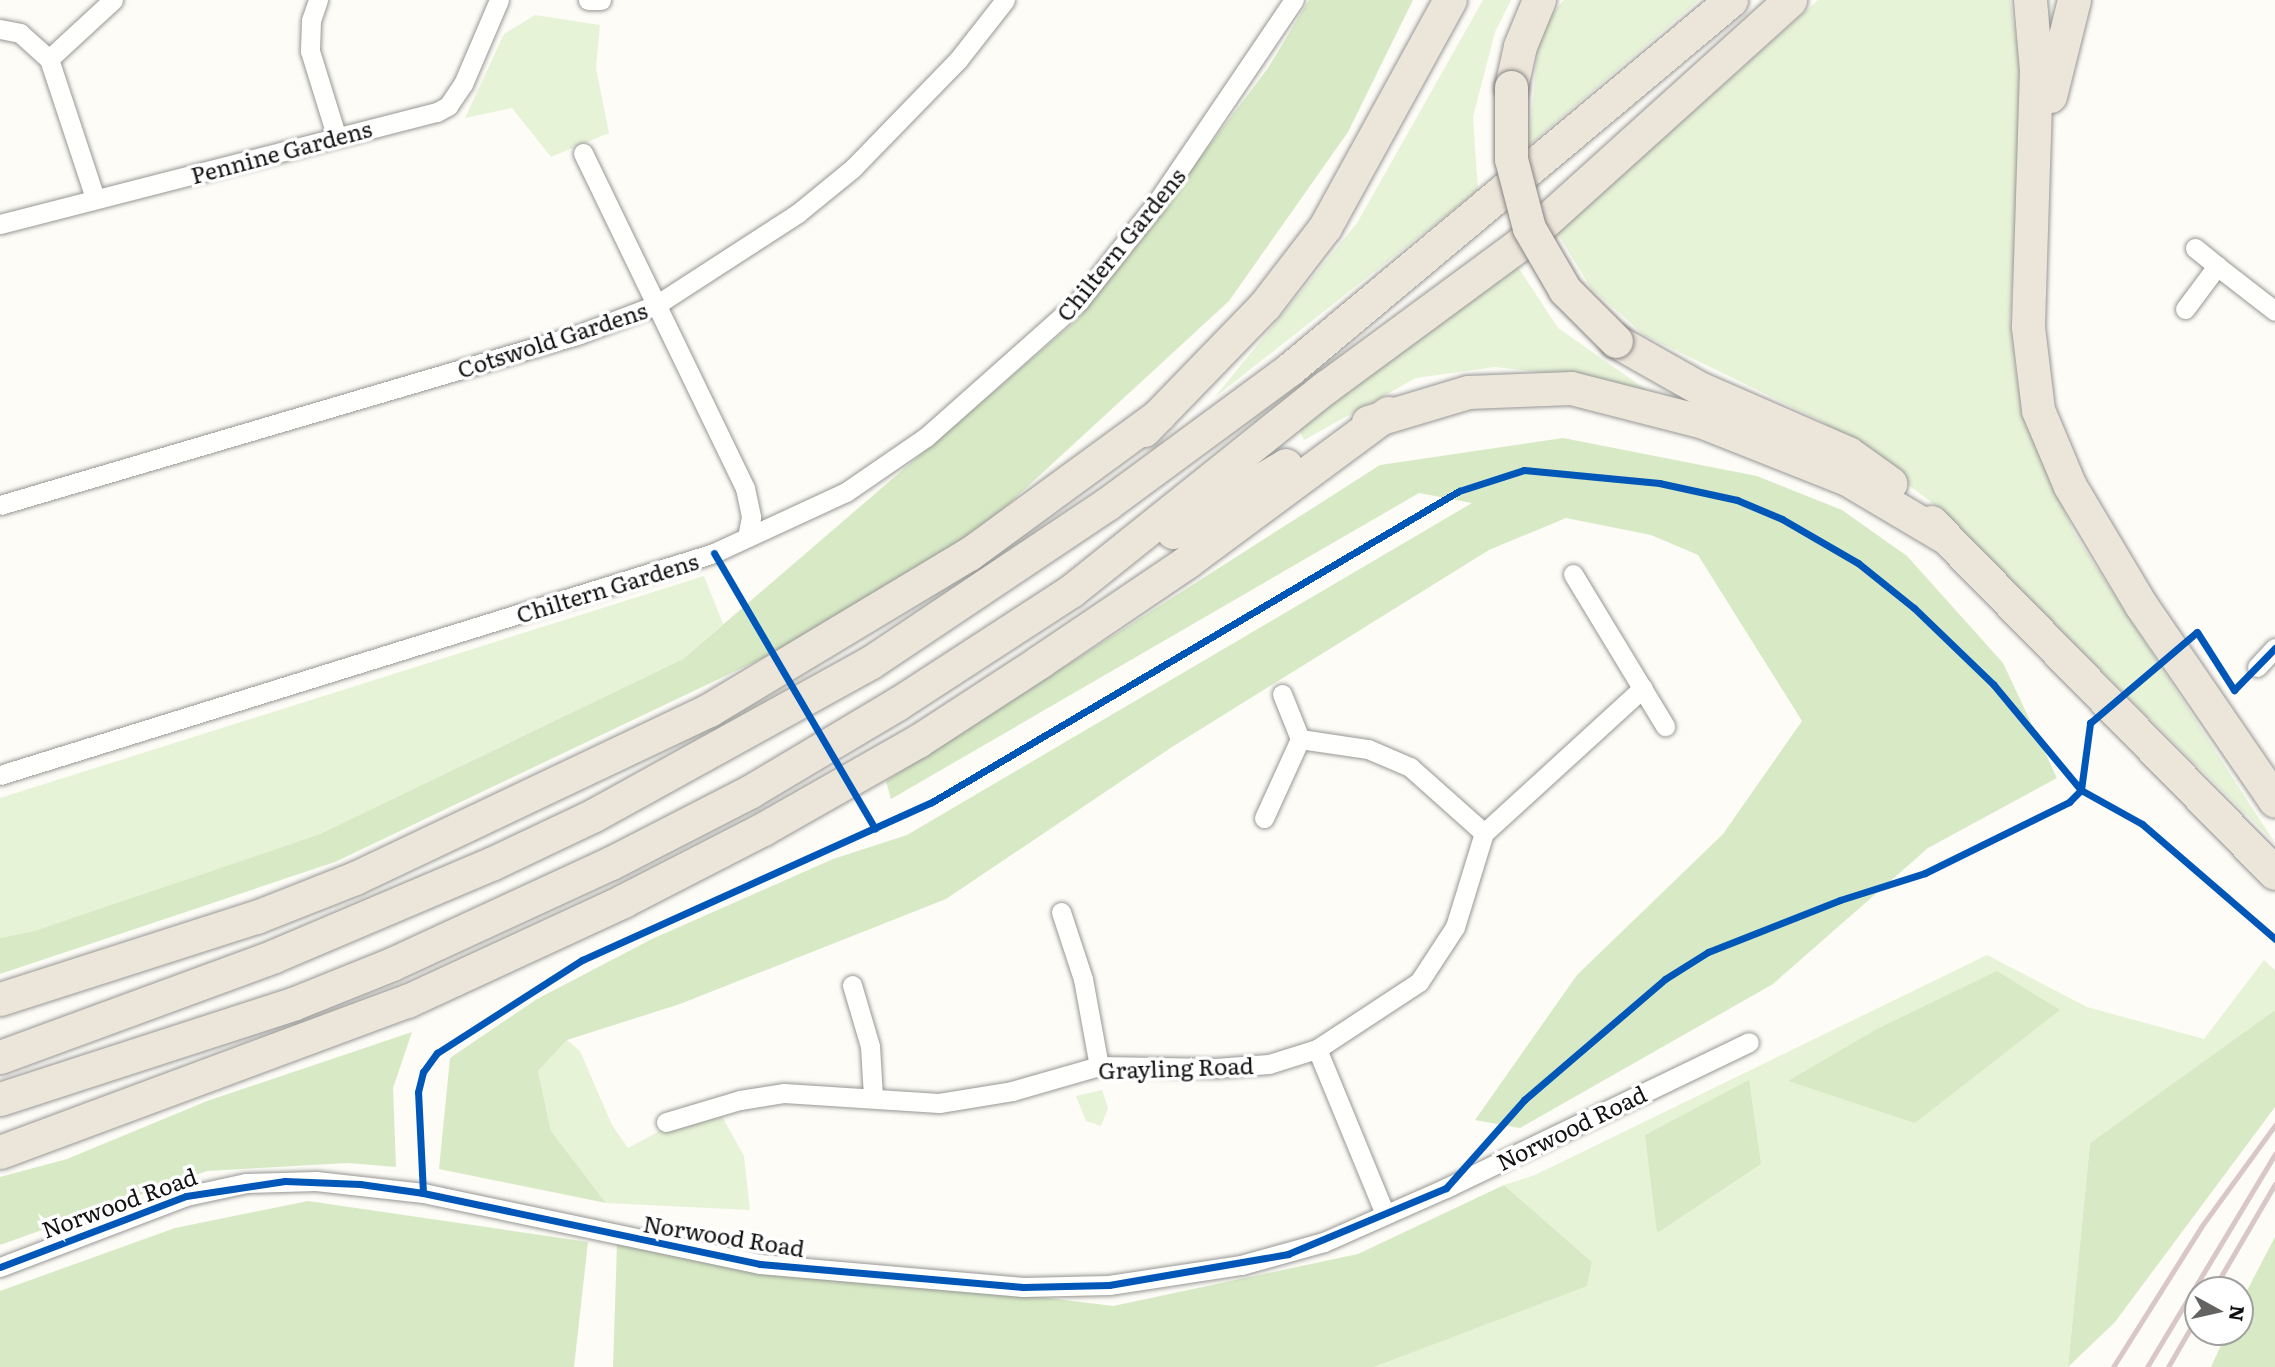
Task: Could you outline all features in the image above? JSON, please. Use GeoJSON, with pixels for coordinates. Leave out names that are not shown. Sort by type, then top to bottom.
{"type":"FeatureCollection","features":[{"type":"Feature","properties":{"kind":"highway"},"geometry":{"type":"LineString","coordinates":[[989,584],[1265,305],[1325,228],[1450,0]]}},
{"type":"Feature","properties":{"kind":"highway"},"geometry":{"type":"LineString","coordinates":[[1539,0],[1520,46],[1511,87],[1511,159],[1530,228],[1565,290],[1616,341],[1701,389],[1848,453],[1908,496],[2275,873]]}},
{"type":"Feature","properties":{"kind":"highway"},"geometry":{"type":"LineString","coordinates":[[0,1057],[123,1014],[372,915],[594,815],[871,662],[1107,504],[1290,369],[1731,0]]}},
{"type":"Feature","properties":{"kind":"highway"},"geometry":{"type":"LineString","coordinates":[[1071,591],[1326,387],[1520,243],[1790,0]]}},
{"type":"Feature","properties":{"kind":"highway"},"geometry":{"type":"LineString","coordinates":[[2030,0],[2036,70],[2035,177],[2028,327],[2038,410],[2070,486],[2141,605],[2275,801]]}},
{"type":"Feature","properties":{"kind":"highway"},"geometry":{"type":"LineString","coordinates":[[2035,177],[2060,46],[2074,0]]}},
{"type":"Feature","properties":{"kind":"highway"},"geometry":{"type":"LineString","coordinates":[[0,1099],[295,1003],[522,904],[751,791],[897,704],[1071,591],[1323,444],[1388,413],[1468,391],[1516,387],[1596,393],[1703,422],[1835,475],[1945,537]]}},
{"type":"Feature","properties":{"kind":"highway"},"geometry":{"type":"LineString","coordinates":[[0,1152],[407,1001],[623,901],[763,829],[918,741],[1040,663],[1188,561],[1388,413]]}},
{"type":"Feature","properties":{"kind":"highway"},"geometry":{"type":"LineString","coordinates":[[0,999],[256,918],[355,878],[709,710],[968,554],[1159,415]]}},
{"type":"Feature","properties":{"kind":"highway"},"geometry":{"type":"LineString","coordinates":[[0,1010],[100,988],[372,915]]}},
{"type":"Feature","properties":{"kind":"highway"},"geometry":{"type":"LineString","coordinates":[[109,1113],[295,1003]]}},
{"type":"Feature","properties":{"kind":"street"},"geometry":{"type":"LineString","coordinates":[[49,59],[113,0]]}},
{"type":"Feature","properties":{"kind":"street"},"geometry":{"type":"LineString","coordinates":[[318,0],[311,20],[310,51],[336,135]]}},
{"type":"Feature","properties":{"kind":"street","name":"Pennine Gardens"},"geometry":{"type":"LineString","coordinates":[[0,224],[336,135],[437,112],[448,106],[463,84],[499,0]]}},
{"type":"Feature","properties":{"kind":"street"},"geometry":{"type":"LineString","coordinates":[[588,0],[601,0]]}},
{"type":"Feature","properties":{"kind":"street","name":"Cotswold Gardens"},"geometry":{"type":"LineString","coordinates":[[0,505],[577,335],[656,305],[798,213],[853,167],[958,60],[1005,0]]}},
{"type":"Feature","properties":{"kind":"street","name":"Chiltern Gardens"},"geometry":{"type":"LineString","coordinates":[[0,775],[714,553],[820,507],[914,445],[1057,323],[1155,205],[1294,0]]}},
{"type":"Feature","properties":{"kind":"street"},"geometry":{"type":"LineString","coordinates":[[0,29],[20,33],[49,59],[95,198]]}},
{"type":"Feature","properties":{"kind":"street"},"geometry":{"type":"LineString","coordinates":[[583,153],[745,488],[751,517],[747,537]]}},
{"type":"Feature","properties":{"kind":"street"},"geometry":{"type":"LineString","coordinates":[[2195,248],[2275,311]]}},
{"type":"Feature","properties":{"kind":"street"},"geometry":{"type":"LineString","coordinates":[[2185,309],[2217,266]]}},
{"type":"Feature","properties":{"kind":"street"},"geometry":{"type":"LineString","coordinates":[[1573,574],[1665,726]]}},
{"type":"Feature","properties":{"kind":"street"},"geometry":{"type":"LineString","coordinates":[[2257,667],[2275,648]]}},
{"type":"Feature","properties":{"kind":"street"},"geometry":{"type":"LineString","coordinates":[[1300,739],[1368,748],[1410,767],[1484,834],[1643,688]]}},
{"type":"Feature","properties":{"kind":"street"},"geometry":{"type":"LineString","coordinates":[[1264,818],[1300,739],[1282,694]]}},
{"type":"Feature","properties":{"kind":"street","name":"Grayling Road"},"geometry":{"type":"LineString","coordinates":[[666,1122],[740,1100],[784,1093],[939,1103],[977,1098],[1099,1066],[1215,1068],[1269,1064],[1317,1049],[1419,982],[1455,928],[1484,834]]}},
{"type":"Feature","properties":{"kind":"street"},"geometry":{"type":"LineString","coordinates":[[1060,912],[1083,979],[1099,1066]]}},
{"type":"Feature","properties":{"kind":"street"},"geometry":{"type":"LineString","coordinates":[[852,985],[870,1046],[873,1097]]}},
{"type":"Feature","properties":{"kind":"street","name":"Norwood Road"},"geometry":{"type":"LineString","coordinates":[[0,1267],[186,1196],[285,1181],[360,1184],[423,1193],[760,1264],[1023,1287],[1109,1285],[1241,1265],[1324,1242],[1749,1042]]}},
{"type":"Feature","properties":{"kind":"street"},"geometry":{"type":"LineString","coordinates":[[1317,1049],[1385,1214]]}},
{"type":"Feature","properties":{"kind":"green space"},"geometry":{"type":"Polygon","coordinates":[[[1309,0],[1413,0],[1348,132],[1229,301],[987,524],[788,646],[335,862],[0,974],[0,938],[34,931],[320,834],[683,659],[1078,319],[1268,68],[1309,0]]]}},
{"type":"Feature","properties":{"kind":"green space"},"geometry":{"type":"Polygon","coordinates":[[[1483,0],[1511,0],[1495,32],[1473,117],[1478,190],[1214,398],[1357,223],[1483,0]]]}},
{"type":"Feature","properties":{"kind":"green space"},"geometry":{"type":"Polygon","coordinates":[[[1564,0],[1699,0],[1529,145],[1539,29],[1564,0]]]}},
{"type":"Feature","properties":{"kind":"green space"},"geometry":{"type":"Polygon","coordinates":[[[1818,0],[2010,0],[2023,82],[2010,320],[2017,381],[2029,429],[2074,533],[2275,843],[1934,504],[1823,422],[1644,335],[1591,288],[1557,233],[1818,0]]]}},
{"type":"Feature","properties":{"kind":"green space"},"geometry":{"type":"Polygon","coordinates":[[[535,15],[600,25],[596,68],[609,133],[551,157],[512,108],[465,118],[504,34],[535,15]]]}},
{"type":"Feature","properties":{"kind":"green space"},"geometry":{"type":"Polygon","coordinates":[[[1514,261],[1558,328],[1648,391],[1600,379],[1495,367],[1416,378],[1304,440],[1299,430],[1514,261]]]}},
{"type":"Feature","properties":{"kind":"green space"},"geometry":{"type":"Polygon","coordinates":[[[1563,438],[1757,476],[1842,510],[1907,556],[2003,663],[2057,778],[1928,848],[1773,984],[1520,1128],[1475,1120],[1577,975],[1723,834],[1802,721],[1698,555],[1651,535],[1566,518],[1489,550],[1172,747],[946,899],[680,1004],[567,1040],[538,1071],[551,1131],[606,1203],[439,1169],[450,1058],[537,999],[652,939],[833,859],[907,835],[1472,503],[1419,493],[891,799],[886,781],[1380,465],[1563,438]]]}},
{"type":"Feature","properties":{"kind":"green space"},"geometry":{"type":"Polygon","coordinates":[[[704,576],[723,624],[683,659],[320,834],[34,931],[0,938],[0,798],[704,576]]]}},
{"type":"Feature","properties":{"kind":"green space"},"geometry":{"type":"Polygon","coordinates":[[[1987,955],[2087,1007],[2204,1039],[2264,960],[2275,970],[2275,1010],[2090,1143],[2068,1367],[1374,1367],[1587,1285],[1592,1262],[1504,1185],[1535,1175],[1987,955]]]}},
{"type":"Feature","properties":{"kind":"green space"},"geometry":{"type":"Polygon","coordinates":[[[1997,971],[2060,1010],[1915,1123],[1788,1081],[1877,1029],[1997,971]]]}},
{"type":"Feature","properties":{"kind":"green space"},"geometry":{"type":"Polygon","coordinates":[[[2275,1010],[2275,1107],[2115,1322],[2068,1367],[2090,1143],[2275,1010]]]}},
{"type":"Feature","properties":{"kind":"green space"},"geometry":{"type":"Polygon","coordinates":[[[412,1032],[393,1088],[396,1167],[348,1163],[207,1171],[0,1245],[0,1177],[67,1159],[207,1101],[412,1032]]]}},
{"type":"Feature","properties":{"kind":"green space"},"geometry":{"type":"Polygon","coordinates":[[[567,1040],[580,1051],[612,1125],[628,1148],[667,1127],[719,1111],[744,1156],[750,1210],[606,1203],[551,1131],[538,1071],[567,1040]]]}},
{"type":"Feature","properties":{"kind":"green space"},"geometry":{"type":"Polygon","coordinates":[[[1749,1080],[1761,1164],[1657,1233],[1645,1135],[1749,1080]]]}},
{"type":"Feature","properties":{"kind":"green space"},"geometry":{"type":"Polygon","coordinates":[[[1102,1090],[1108,1108],[1101,1126],[1086,1121],[1076,1096],[1102,1090]]]}},
{"type":"Feature","properties":{"kind":"green space"},"geometry":{"type":"Polygon","coordinates":[[[1504,1185],[1592,1262],[1587,1286],[1374,1367],[613,1367],[617,1244],[1113,1306],[1358,1254],[1504,1185]]]}},
{"type":"Feature","properties":{"kind":"green space"},"geometry":{"type":"Polygon","coordinates":[[[308,1201],[588,1242],[574,1367],[0,1367],[0,1291],[175,1228],[308,1201]]]}},
{"type":"Feature","properties":{"kind":"green space"},"geometry":{"type":"Polygon","coordinates":[[[2275,1237],[2275,1367],[2211,1367],[2221,1346],[2254,1346],[2254,1277],[2275,1237]]]}},
{"type":"Feature","properties":{"kind":"railway"},"geometry":{"type":"LineString","coordinates":[[2113,1367],[2201,1227],[2275,1125]]}},
{"type":"Feature","properties":{"kind":"railway"},"geometry":{"type":"LineString","coordinates":[[2147,1367],[2275,1154]]}},
{"type":"Feature","properties":{"kind":"railway"},"geometry":{"type":"LineString","coordinates":[[2221,1276],[2275,1184]]}},
{"type":"Feature","properties":{"kind":"railway"},"geometry":{"type":"LineString","coordinates":[[2168,1367],[2184,1339]]}},
{"type":"Feature","properties":{"kind":"cycle path"},"geometry":{"type":"LineString","coordinates":[[423,1193],[418,1092],[423,1072],[437,1053],[582,960],[932,802],[1459,491],[1524,470],[1659,483],[1737,500],[1782,519],[1858,563],[1914,608],[1993,684],[2081,790],[2142,824],[2275,939]]}},
{"type":"Feature","properties":{"kind":"cycle path"},"geometry":{"type":"LineString","coordinates":[[714,553],[875,828]]}},
{"type":"Feature","properties":{"kind":"cycle path"},"geometry":{"type":"LineString","coordinates":[[0,1267],[186,1196],[285,1181],[360,1184],[423,1193],[760,1264],[1023,1287],[1109,1285],[1288,1254],[1446,1188],[1524,1100],[1665,979],[1708,952],[1840,900],[1925,873],[2069,802],[2081,790],[2090,723],[2197,632],[2234,690],[2275,648]]}}]}
